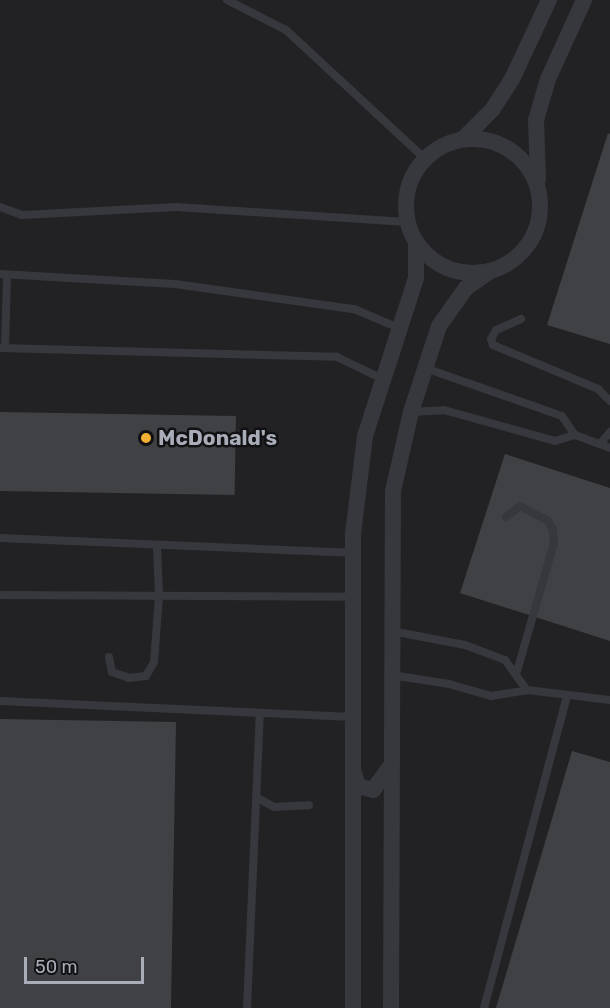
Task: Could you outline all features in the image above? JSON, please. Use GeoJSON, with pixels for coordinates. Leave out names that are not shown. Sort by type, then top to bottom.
{"type":"FeatureCollection","features":[{"type":"Feature","properties":{"kind":"street"},"geometry":{"type":"LineString","coordinates":[[464,138],[492,110],[512,79],[549,0]]}},
{"type":"Feature","properties":{"kind":"street"},"geometry":{"type":"LineString","coordinates":[[391,1008],[394,868],[389,768],[393,491],[411,412],[439,326],[466,288],[489,272],[514,260],[532,239],[541,213],[536,120],[548,79],[584,0]]}},
{"type":"Feature","properties":{"kind":"street"},"geometry":{"type":"LineString","coordinates":[[489,272],[468,274],[448,269],[430,258],[416,243],[407,222],[405,199],[411,177],[424,158],[442,145],[464,138],[488,139],[510,148],[527,164],[538,185]]}},
{"type":"Feature","properties":{"kind":"street"},"geometry":{"type":"LineString","coordinates":[[353,1008],[352,553],[365,436],[416,278],[416,243]]}},
{"type":"Feature","properties":{"kind":"street"},"geometry":{"type":"LineString","coordinates":[[353,769],[358,786],[367,791],[377,787],[389,768]]}},
{"type":"Feature","properties":{"kind":"lane"},"geometry":{"type":"LineString","coordinates":[[227,0],[286,30],[424,158]]}},
{"type":"Feature","properties":{"kind":"lane"},"geometry":{"type":"LineString","coordinates":[[0,207],[22,214],[176,207],[407,222]]}},
{"type":"Feature","properties":{"kind":"lane"},"geometry":{"type":"LineString","coordinates":[[383,379],[337,357],[3,348],[3,275],[175,285],[354,309],[399,328]]}},
{"type":"Feature","properties":{"kind":"lane"},"geometry":{"type":"LineString","coordinates":[[521,320],[496,330],[493,345],[598,389],[610,401]]}},
{"type":"Feature","properties":{"kind":"lane"},"geometry":{"type":"LineString","coordinates":[[425,368],[562,416],[575,435],[610,448]]}},
{"type":"Feature","properties":{"kind":"lane"},"geometry":{"type":"LineString","coordinates":[[411,412],[444,410],[555,441],[575,435]]}},
{"type":"Feature","properties":{"kind":"lane"},"geometry":{"type":"LineString","coordinates":[[600,444],[610,432]]}},
{"type":"Feature","properties":{"kind":"lane"},"geometry":{"type":"LineString","coordinates":[[506,517],[520,506],[548,520],[554,530],[554,543],[516,675]]}},
{"type":"Feature","properties":{"kind":"lane"},"geometry":{"type":"LineString","coordinates":[[0,538],[352,553]]}},
{"type":"Feature","properties":{"kind":"lane"},"geometry":{"type":"LineString","coordinates":[[109,657],[112,672],[129,678],[146,676],[154,662],[159,597],[157,546]]}},
{"type":"Feature","properties":{"kind":"lane"},"geometry":{"type":"LineString","coordinates":[[0,595],[353,597]]}},
{"type":"Feature","properties":{"kind":"lane"},"geometry":{"type":"LineString","coordinates":[[391,631],[465,645],[505,660],[527,690]]}},
{"type":"Feature","properties":{"kind":"lane"},"geometry":{"type":"LineString","coordinates":[[390,675],[449,684],[491,696],[527,690],[610,699]]}},
{"type":"Feature","properties":{"kind":"lane"},"geometry":{"type":"LineString","coordinates":[[484,1008],[567,695]]}},
{"type":"Feature","properties":{"kind":"lane"},"geometry":{"type":"LineString","coordinates":[[0,701],[260,715],[353,717]]}},
{"type":"Feature","properties":{"kind":"lane"},"geometry":{"type":"LineString","coordinates":[[247,1008],[260,715]]}},
{"type":"Feature","properties":{"kind":"lane"},"geometry":{"type":"LineString","coordinates":[[256,797],[274,807],[309,806]]}},
{"type":"Feature","properties":{"kind":"shaded area"},"geometry":{"type":"Polygon","coordinates":[[[0,0],[610,0],[610,1008],[0,1008],[0,0]]]}},
{"type":"Feature","properties":{"kind":"building"},"geometry":{"type":"Polygon","coordinates":[[[608,133],[610,134],[610,344],[547,325],[608,133]]]}},
{"type":"Feature","properties":{"kind":"building"},"geometry":{"type":"Polygon","coordinates":[[[0,412],[236,416],[235,495],[0,491],[0,412]]]}},
{"type":"Feature","properties":{"kind":"building"},"geometry":{"type":"Polygon","coordinates":[[[505,454],[610,488],[610,641],[460,593],[505,454]]]}},
{"type":"Feature","properties":{"kind":"building"},"geometry":{"type":"Polygon","coordinates":[[[0,719],[176,722],[171,1008],[0,1008],[0,719]]]}},
{"type":"Feature","properties":{"kind":"building"},"geometry":{"type":"Polygon","coordinates":[[[572,751],[610,762],[610,1008],[496,1008],[572,751]]]}},
{"type":"Feature","properties":{"kind":"place","name":"McDonald's"},"geometry":{"type":"Point","coordinates":[146,438]}}]}
